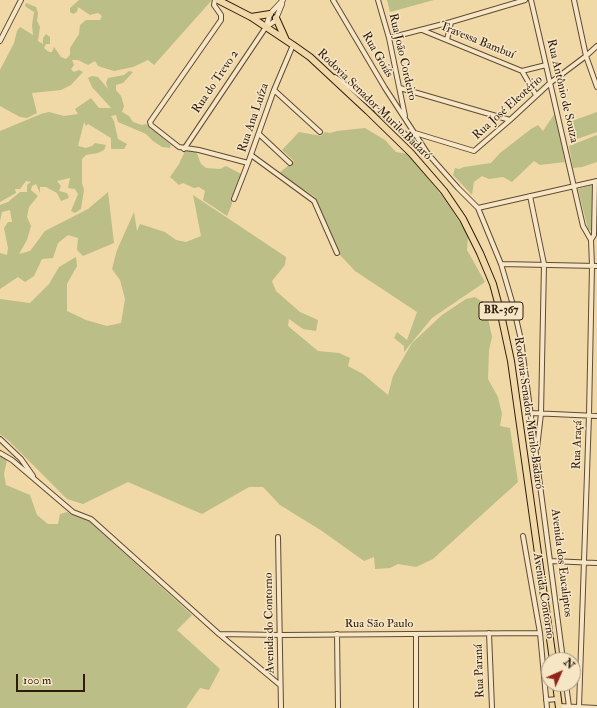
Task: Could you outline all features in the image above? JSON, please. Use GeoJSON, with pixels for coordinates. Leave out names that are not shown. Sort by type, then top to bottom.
{"type":"FeatureCollection","features":[{"type":"Feature","properties":{"kind":"main road","name":"Rodovia Senador Murilo Badaró"},"geometry":{"type":"LineString","coordinates":[[216,0],[251,17],[285,39],[327,73],[411,153],[444,191],[463,219],[493,284],[511,361],[552,652]]}},
{"type":"Feature","properties":{"kind":"main road"},"geometry":{"type":"LineString","coordinates":[[251,17],[270,14]]}},
{"type":"Feature","properties":{"kind":"main road"},"geometry":{"type":"LineString","coordinates":[[276,18],[285,39]]}},
{"type":"Feature","properties":{"kind":"main road"},"geometry":{"type":"LineString","coordinates":[[557,692],[559,704]]}},
{"type":"Feature","properties":{"kind":"street"},"geometry":{"type":"LineString","coordinates":[[0,41],[2,33],[21,0]]}},
{"type":"Feature","properties":{"kind":"street"},"geometry":{"type":"LineString","coordinates":[[216,0],[214,6],[221,15],[221,20],[150,122],[151,125],[175,145],[184,149],[199,150],[248,164]]}},
{"type":"Feature","properties":{"kind":"street","name":"Rua Goiás"},"geometry":{"type":"LineString","coordinates":[[333,0],[385,88],[405,118]]}},
{"type":"Feature","properties":{"kind":"street","name":"Rua João Cordeiro"},"geometry":{"type":"LineString","coordinates":[[378,0],[389,38],[405,118]]}},
{"type":"Feature","properties":{"kind":"street"},"geometry":{"type":"LineString","coordinates":[[389,38],[451,22],[525,0]]}},
{"type":"Feature","properties":{"kind":"street","name":"Rua Antônio de Souza"},"geometry":{"type":"LineString","coordinates":[[531,0],[573,186]]}},
{"type":"Feature","properties":{"kind":"street"},"geometry":{"type":"LineString","coordinates":[[574,0],[586,56],[597,87]]}},
{"type":"Feature","properties":{"kind":"street"},"geometry":{"type":"LineString","coordinates":[[266,27],[270,14],[283,1]]}},
{"type":"Feature","properties":{"kind":"street"},"geometry":{"type":"LineString","coordinates":[[266,27],[272,24],[276,18],[283,1]]}},
{"type":"Feature","properties":{"kind":"street"},"geometry":{"type":"LineString","coordinates":[[447,40],[451,22]]}},
{"type":"Feature","properties":{"kind":"street","name":"Rua do Trevo 2"},"geometry":{"type":"LineString","coordinates":[[184,149],[266,27]]}},
{"type":"Feature","properties":{"kind":"street","name":"Travessa Bambuí"},"geometry":{"type":"LineString","coordinates":[[421,30],[522,70],[536,95]]}},
{"type":"Feature","properties":{"kind":"street","name":"Rua Ana Luíza"},"geometry":{"type":"LineString","coordinates":[[234,199],[274,90],[293,45]]}},
{"type":"Feature","properties":{"kind":"street","name":"Rua José Eleotério"},"geometry":{"type":"LineString","coordinates":[[414,132],[474,151],[550,83],[597,46]]}},
{"type":"Feature","properties":{"kind":"street"},"geometry":{"type":"LineString","coordinates":[[522,70],[546,65]]}},
{"type":"Feature","properties":{"kind":"street"},"geometry":{"type":"LineString","coordinates":[[327,73],[353,90],[428,154]]}},
{"type":"Feature","properties":{"kind":"street"},"geometry":{"type":"LineString","coordinates":[[400,88],[510,120]]}},
{"type":"Feature","properties":{"kind":"street"},"geometry":{"type":"LineString","coordinates":[[274,90],[320,132]]}},
{"type":"Feature","properties":{"kind":"street","name":"Avenida dos Eucaliptos"},"geometry":{"type":"LineString","coordinates":[[405,118],[428,154],[478,208],[501,264],[521,340],[562,652]]}},
{"type":"Feature","properties":{"kind":"street"},"geometry":{"type":"LineString","coordinates":[[259,134],[290,163]]}},
{"type":"Feature","properties":{"kind":"street"},"geometry":{"type":"LineString","coordinates":[[251,155],[312,198],[316,203],[337,253]]}},
{"type":"Feature","properties":{"kind":"street"},"geometry":{"type":"LineString","coordinates":[[478,208],[596,182],[594,235],[591,240]]}},
{"type":"Feature","properties":{"kind":"street","name":"Rua Araçá"},"geometry":{"type":"LineString","coordinates":[[573,186],[583,226],[591,240],[594,266],[579,707]]}},
{"type":"Feature","properties":{"kind":"street"},"geometry":{"type":"LineString","coordinates":[[530,196],[544,264],[541,414],[537,454]]}},
{"type":"Feature","properties":{"kind":"street"},"geometry":{"type":"LineString","coordinates":[[501,264],[594,266]]}},
{"type":"Feature","properties":{"kind":"street"},"geometry":{"type":"LineString","coordinates":[[531,414],[597,416]]}},
{"type":"Feature","properties":{"kind":"street"},"geometry":{"type":"LineString","coordinates":[[0,439],[21,459],[38,482]]}},
{"type":"Feature","properties":{"kind":"street"},"geometry":{"type":"LineString","coordinates":[[0,453],[12,460],[72,512],[91,519],[219,634],[280,685]]}},
{"type":"Feature","properties":{"kind":"street","name":"Avenida Contorno"},"geometry":{"type":"LineString","coordinates":[[523,536],[540,633],[546,708]]}},
{"type":"Feature","properties":{"kind":"street","name":"Avenida do Contorno"},"geometry":{"type":"LineString","coordinates":[[278,537],[281,708]]}},
{"type":"Feature","properties":{"kind":"street"},"geometry":{"type":"LineString","coordinates":[[551,561],[597,563]]}},
{"type":"Feature","properties":{"kind":"street","name":"Rua Paraná"},"geometry":{"type":"LineString","coordinates":[[489,633],[492,708]]}},
{"type":"Feature","properties":{"kind":"street","name":"Rua São Paulo"},"geometry":{"type":"LineString","coordinates":[[219,634],[540,633]]}},
{"type":"Feature","properties":{"kind":"street"},"geometry":{"type":"LineString","coordinates":[[336,634],[338,708]]}},
{"type":"Feature","properties":{"kind":"street"},"geometry":{"type":"LineString","coordinates":[[416,634],[416,708]]}},
{"type":"Feature","properties":{"kind":"street"},"geometry":{"type":"LineString","coordinates":[[567,692],[569,707]]}},
{"type":"Feature","properties":{"kind":"street"},"geometry":{"type":"LineString","coordinates":[[546,700],[569,707],[597,708]]}},
{"type":"Feature","properties":{"kind":"green space"},"geometry":{"type":"Polygon","coordinates":[[[79,0],[212,0],[154,65],[148,60],[133,67],[114,71],[98,66],[95,61],[88,65],[78,60],[72,60],[74,65],[71,69],[74,72],[79,70],[83,72],[71,85],[61,90],[32,93],[37,113],[27,118],[20,117],[0,106],[0,70],[14,43],[17,31],[20,27],[33,35],[32,25],[34,12],[25,6],[26,3],[36,7],[38,13],[37,21],[40,27],[38,41],[43,44],[43,38],[46,34],[50,37],[50,44],[46,44],[44,48],[49,52],[52,52],[54,47],[61,57],[66,59],[70,55],[70,48],[79,34],[80,25],[86,20],[100,20],[102,16],[98,13],[90,15],[78,7],[77,12],[73,14],[70,12],[70,8],[79,0]]]}},
{"type":"Feature","properties":{"kind":"green space"},"geometry":{"type":"Polygon","coordinates":[[[387,0],[434,0],[390,12],[387,0]]]}},
{"type":"Feature","properties":{"kind":"green space"},"geometry":{"type":"Polygon","coordinates":[[[129,71],[133,72],[123,83],[116,85],[116,90],[121,96],[124,106],[122,112],[129,116],[133,122],[142,125],[146,124],[171,145],[170,148],[162,147],[146,134],[118,122],[116,115],[111,116],[114,121],[118,139],[127,144],[124,149],[111,149],[111,138],[88,124],[86,126],[84,122],[78,146],[86,148],[95,143],[106,145],[104,150],[98,153],[86,155],[82,159],[82,183],[84,190],[81,209],[75,213],[71,211],[78,194],[75,189],[68,188],[70,178],[57,181],[61,186],[59,191],[67,193],[69,198],[61,201],[57,193],[46,187],[40,187],[40,193],[36,184],[32,186],[31,190],[38,196],[29,207],[27,217],[31,226],[27,240],[19,254],[30,251],[45,231],[88,209],[108,192],[114,243],[83,256],[77,250],[78,238],[68,235],[58,243],[53,258],[42,259],[34,276],[25,282],[18,277],[0,289],[0,253],[7,255],[8,248],[4,228],[8,222],[12,222],[10,210],[2,212],[0,221],[0,205],[8,202],[20,192],[27,192],[27,185],[31,182],[26,181],[20,189],[15,189],[16,193],[0,202],[0,131],[49,112],[64,116],[78,114],[75,109],[91,98],[99,108],[111,108],[92,87],[88,78],[92,76],[98,77],[108,89],[106,83],[108,78],[124,75],[129,71]]]}},
{"type":"Feature","properties":{"kind":"green space"},"geometry":{"type":"Polygon","coordinates":[[[597,112],[597,132],[577,139],[572,121],[597,112]]]}},
{"type":"Feature","properties":{"kind":"green space"},"geometry":{"type":"Polygon","coordinates":[[[555,113],[565,162],[540,165],[534,161],[512,182],[503,177],[489,179],[482,176],[474,182],[472,195],[453,175],[455,168],[459,169],[491,163],[500,153],[531,129],[538,125],[543,131],[555,113]]]}},
{"type":"Feature","properties":{"kind":"green space"},"geometry":{"type":"Polygon","coordinates":[[[365,128],[385,140],[396,152],[408,154],[443,197],[468,235],[467,250],[485,282],[432,318],[404,352],[404,346],[394,338],[397,332],[407,340],[417,312],[355,271],[340,255],[315,197],[279,173],[294,161],[282,150],[299,132],[321,136],[325,132],[330,133],[365,128]]]}},
{"type":"Feature","properties":{"kind":"green space"},"geometry":{"type":"Polygon","coordinates":[[[597,135],[597,162],[582,167],[573,168],[569,146],[597,135]]]}},
{"type":"Feature","properties":{"kind":"green space"},"geometry":{"type":"Polygon","coordinates":[[[186,149],[196,151],[201,164],[206,168],[220,169],[226,166],[243,175],[236,191],[232,196],[232,204],[227,216],[203,200],[205,191],[199,187],[194,188],[183,183],[179,185],[170,177],[179,164],[186,149]]]}},
{"type":"Feature","properties":{"kind":"green space"},"geometry":{"type":"Polygon","coordinates":[[[593,185],[591,231],[588,229],[578,189],[593,185]]]}},
{"type":"Feature","properties":{"kind":"green space"},"geometry":{"type":"Polygon","coordinates":[[[193,195],[286,257],[285,265],[272,281],[276,291],[300,312],[318,320],[316,331],[303,329],[289,319],[288,326],[318,351],[339,353],[350,358],[348,366],[363,374],[388,395],[393,376],[412,343],[442,315],[466,299],[475,297],[481,301],[488,318],[492,337],[489,350],[488,379],[498,397],[502,414],[500,426],[510,428],[518,482],[433,559],[416,567],[398,564],[390,568],[375,569],[374,557],[364,561],[322,531],[280,505],[263,487],[249,487],[202,514],[128,482],[83,504],[67,499],[9,441],[0,434],[0,299],[30,303],[49,284],[59,267],[76,257],[77,266],[67,284],[67,311],[86,320],[107,326],[121,323],[125,299],[120,280],[112,269],[117,250],[134,212],[137,231],[140,224],[165,232],[176,240],[186,242],[201,236],[193,195]]]}},
{"type":"Feature","properties":{"kind":"green space"},"geometry":{"type":"Polygon","coordinates":[[[0,456],[7,460],[4,474],[6,485],[30,495],[37,515],[48,524],[58,524],[60,514],[67,512],[89,521],[192,615],[177,630],[220,669],[209,690],[200,688],[186,708],[0,708],[0,456]]]}}]}
